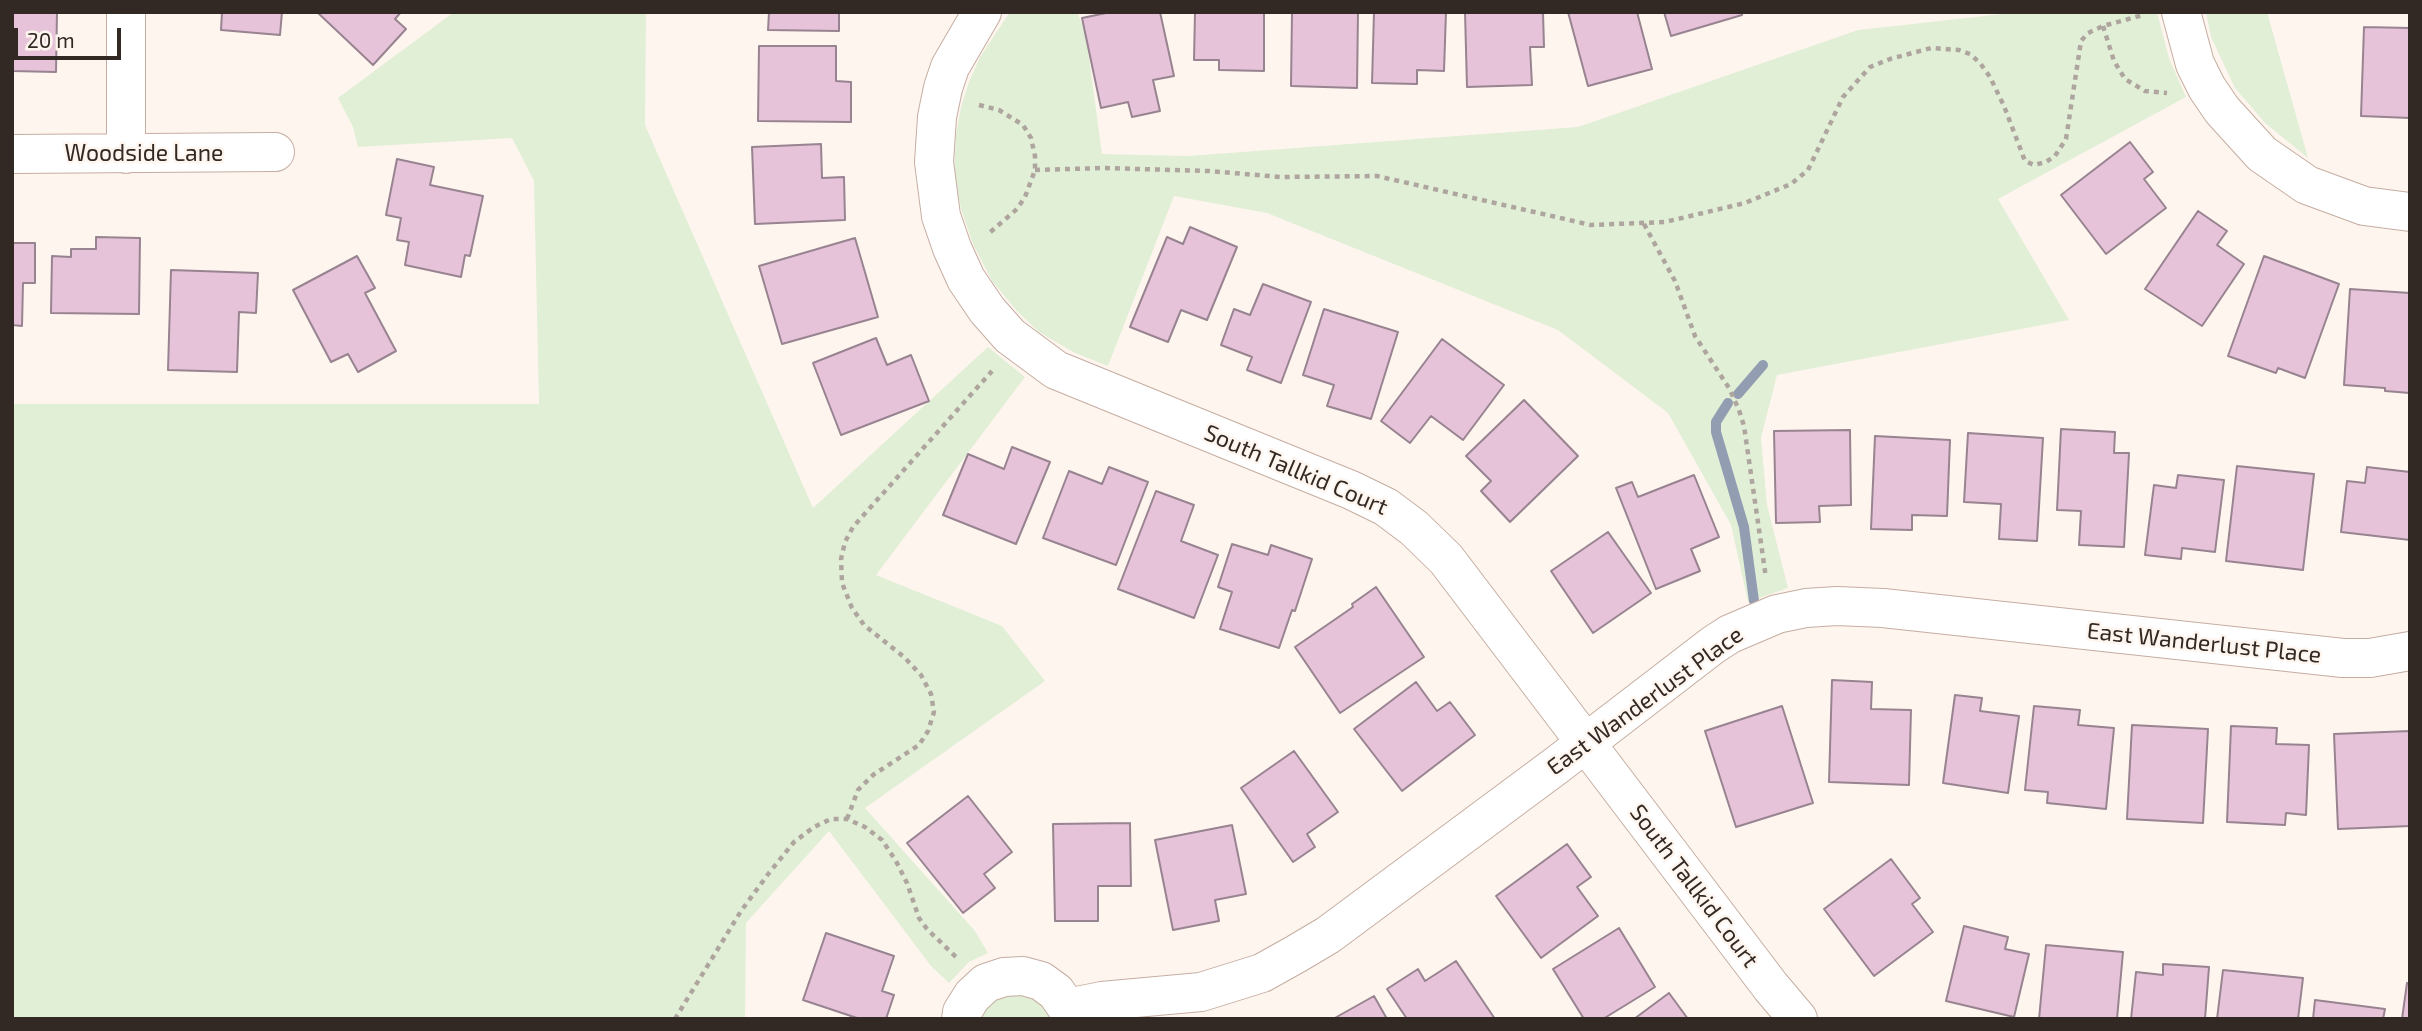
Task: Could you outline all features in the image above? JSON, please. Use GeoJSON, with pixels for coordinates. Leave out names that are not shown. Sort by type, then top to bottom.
{"type":"FeatureCollection","features":[{"type":"Feature","properties":{"kind":"street"},"geometry":{"type":"LineString","coordinates":[[126,12],[126,154]]}},
{"type":"Feature","properties":{"kind":"street","name":"South Tallkid Court"},"geometry":{"type":"LineString","coordinates":[[982,12],[950,67],[943,88],[937,117],[934,162],[941,216],[952,248],[966,279],[987,310],[1010,336],[1056,370],[1351,490],[1401,517],[1446,559],[1798,1019]]}},
{"type":"Feature","properties":{"kind":"street"},"geometry":{"type":"LineString","coordinates":[[2181,12],[2195,64],[2207,88],[2222,110],[2262,154],[2307,186],[2364,206],[2410,212]]}},
{"type":"Feature","properties":{"kind":"street","name":"Woodside Lane"},"geometry":{"type":"LineString","coordinates":[[12,154],[275,152]]}},
{"type":"Feature","properties":{"kind":"street","name":"East Wanderlust Place"},"geometry":{"type":"LineString","coordinates":[[961,1019],[962,1012],[972,996],[986,984],[1004,977],[1023,976],[1041,981],[1056,992],[1069,1013],[1102,1001],[1201,992],[1262,973],[1328,934],[1730,634],[1777,614],[1806,608],[1837,606],[1883,608],[2343,658],[2370,658],[2410,651]]}},
{"type":"Feature","properties":{"kind":"path"},"geometry":{"type":"LineString","coordinates":[[1035,170],[1103,167],[1281,177],[1377,176],[1591,225],[1665,222],[1745,203],[1791,184],[1808,170],[1843,97],[1870,67],[1931,48],[1959,50],[1980,62],[2004,106],[2025,161],[2034,165],[2046,162],[2055,156],[2066,139],[2081,41],[2088,33],[2103,26],[2143,15]]}},
{"type":"Feature","properties":{"kind":"path"},"geometry":{"type":"LineString","coordinates":[[2103,26],[2113,61],[2125,79],[2145,91],[2168,93]]}},
{"type":"Feature","properties":{"kind":"path"},"geometry":{"type":"LineString","coordinates":[[979,105],[999,110],[1023,125],[1031,138],[1035,170],[1025,197],[1017,209],[987,235]]}},
{"type":"Feature","properties":{"kind":"path"},"geometry":{"type":"LineString","coordinates":[[1644,224],[1675,281],[1695,336],[1729,388],[1739,410],[1744,426],[1766,579]]}},
{"type":"Feature","properties":{"kind":"path"},"geometry":{"type":"LineString","coordinates":[[847,819],[858,790],[873,775],[919,746],[928,731],[934,712],[932,694],[921,675],[904,657],[864,625],[852,608],[842,583],[841,559],[845,542],[853,527],[992,371]]}},
{"type":"Feature","properties":{"kind":"path"},"geometry":{"type":"LineString","coordinates":[[675,1019],[741,911],[794,842],[814,827],[831,819],[847,819],[865,827],[882,840],[901,872],[919,918],[959,961]]}},
{"type":"Feature","properties":{"kind":"green space"},"geometry":{"type":"Polygon","coordinates":[[[454,12],[646,12],[645,125],[813,508],[988,347],[1025,377],[876,575],[1002,626],[1045,681],[865,808],[975,931],[988,953],[969,962],[949,983],[931,966],[829,831],[746,923],[745,1019],[12,1019],[12,404],[539,404],[534,181],[512,138],[358,147],[353,127],[338,98],[454,12]]]}},
{"type":"Feature","properties":{"kind":"green space"},"geometry":{"type":"Polygon","coordinates":[[[1010,12],[1077,12],[1086,35],[1102,154],[1188,156],[1578,127],[1858,30],[2020,12],[2157,12],[2169,58],[2186,97],[1998,199],[2069,320],[1777,375],[1761,438],[1767,505],[1788,588],[1748,602],[1731,525],[1668,413],[1558,330],[1267,213],[1174,196],[1108,366],[1073,352],[1039,332],[992,281],[973,244],[961,209],[954,173],[956,135],[969,82],[980,57],[1010,12]]]}},
{"type":"Feature","properties":{"kind":"green space"},"geometry":{"type":"Polygon","coordinates":[[[2206,12],[2267,12],[2308,158],[2265,123],[2235,88],[2211,37],[2206,12]]]}},
{"type":"Feature","properties":{"kind":"green space"},"geometry":{"type":"Polygon","coordinates":[[[1032,994],[1054,1019],[976,1019],[993,997],[1032,994]]]}},
{"type":"Feature","properties":{"kind":"building"},"geometry":{"type":"Polygon","coordinates":[[[12,12],[57,12],[56,72],[12,71],[12,12]]]}},
{"type":"Feature","properties":{"kind":"building"},"geometry":{"type":"Polygon","coordinates":[[[222,12],[282,12],[280,35],[221,30],[222,12]]]}},
{"type":"Feature","properties":{"kind":"building"},"geometry":{"type":"Polygon","coordinates":[[[317,12],[401,12],[395,19],[406,29],[373,65],[317,12]]]}},
{"type":"Feature","properties":{"kind":"building"},"geometry":{"type":"Polygon","coordinates":[[[769,12],[839,12],[839,31],[768,30],[769,12]]]}},
{"type":"Feature","properties":{"kind":"building"},"geometry":{"type":"Polygon","coordinates":[[[1111,12],[1160,12],[1174,76],[1153,80],[1160,111],[1132,117],[1128,102],[1101,108],[1082,18],[1111,12]]]}},
{"type":"Feature","properties":{"kind":"building"},"geometry":{"type":"Polygon","coordinates":[[[1195,12],[1264,12],[1264,71],[1219,70],[1219,60],[1194,60],[1195,12]]]}},
{"type":"Feature","properties":{"kind":"building"},"geometry":{"type":"Polygon","coordinates":[[[1292,12],[1358,12],[1357,88],[1291,86],[1292,12]]]}},
{"type":"Feature","properties":{"kind":"building"},"geometry":{"type":"Polygon","coordinates":[[[1374,12],[1446,12],[1444,71],[1417,70],[1417,84],[1372,83],[1374,12]]]}},
{"type":"Feature","properties":{"kind":"building"},"geometry":{"type":"Polygon","coordinates":[[[1465,12],[1543,12],[1544,47],[1530,47],[1532,85],[1467,87],[1465,12]]]}},
{"type":"Feature","properties":{"kind":"building"},"geometry":{"type":"Polygon","coordinates":[[[1568,12],[1637,12],[1652,69],[1588,86],[1568,12]]]}},
{"type":"Feature","properties":{"kind":"building"},"geometry":{"type":"Polygon","coordinates":[[[1664,12],[1742,12],[1742,15],[1671,36],[1664,12]]]}},
{"type":"Feature","properties":{"kind":"building"},"geometry":{"type":"Polygon","coordinates":[[[2364,27],[2410,28],[2410,118],[2361,116],[2364,27]]]}},
{"type":"Feature","properties":{"kind":"building"},"geometry":{"type":"Polygon","coordinates":[[[759,46],[836,46],[836,81],[851,82],[851,122],[758,121],[759,46]]]}},
{"type":"Feature","properties":{"kind":"building"},"geometry":{"type":"Polygon","coordinates":[[[2130,142],[2153,172],[2144,179],[2166,208],[2106,254],[2061,195],[2130,142]]]}},
{"type":"Feature","properties":{"kind":"building"},"geometry":{"type":"Polygon","coordinates":[[[821,144],[822,178],[844,177],[845,220],[755,224],[752,147],[821,144]]]}},
{"type":"Feature","properties":{"kind":"building"},"geometry":{"type":"Polygon","coordinates":[[[397,159],[434,167],[430,185],[483,196],[470,256],[465,255],[461,277],[405,265],[409,242],[397,240],[401,218],[386,215],[397,159]]]}},
{"type":"Feature","properties":{"kind":"building"},"geometry":{"type":"Polygon","coordinates":[[[2198,211],[2227,231],[2217,245],[2244,264],[2202,326],[2145,289],[2198,211]]]}},
{"type":"Feature","properties":{"kind":"building"},"geometry":{"type":"Polygon","coordinates":[[[1190,227],[1237,247],[1207,320],[1181,310],[1168,342],[1130,327],[1167,237],[1183,244],[1190,227]]]}},
{"type":"Feature","properties":{"kind":"building"},"geometry":{"type":"Polygon","coordinates":[[[96,237],[140,238],[139,314],[51,313],[52,256],[71,257],[71,249],[96,249],[96,237]]]}},
{"type":"Feature","properties":{"kind":"building"},"geometry":{"type":"Polygon","coordinates":[[[855,238],[878,317],[782,344],[759,266],[855,238]]]}},
{"type":"Feature","properties":{"kind":"building"},"geometry":{"type":"Polygon","coordinates":[[[12,243],[35,243],[35,283],[23,283],[22,326],[12,325],[12,243]]]}},
{"type":"Feature","properties":{"kind":"building"},"geometry":{"type":"Polygon","coordinates":[[[357,256],[375,288],[365,293],[396,351],[358,372],[348,354],[331,362],[293,290],[357,256]]]}},
{"type":"Feature","properties":{"kind":"building"},"geometry":{"type":"Polygon","coordinates":[[[2264,256],[2339,284],[2305,378],[2278,368],[2276,373],[2228,356],[2264,256]]]}},
{"type":"Feature","properties":{"kind":"building"},"geometry":{"type":"Polygon","coordinates":[[[171,270],[258,273],[256,313],[239,312],[237,372],[168,370],[171,270]]]}},
{"type":"Feature","properties":{"kind":"building"},"geometry":{"type":"Polygon","coordinates":[[[1263,284],[1311,302],[1281,383],[1247,370],[1252,357],[1221,345],[1234,309],[1250,315],[1263,284]]]}},
{"type":"Feature","properties":{"kind":"building"},"geometry":{"type":"Polygon","coordinates":[[[2350,289],[2410,293],[2410,393],[2344,385],[2350,289]]]}},
{"type":"Feature","properties":{"kind":"building"},"geometry":{"type":"Polygon","coordinates":[[[1324,309],[1398,332],[1371,419],[1327,406],[1334,385],[1303,375],[1324,309]]]}},
{"type":"Feature","properties":{"kind":"building"},"geometry":{"type":"Polygon","coordinates":[[[876,338],[887,365],[911,355],[929,401],[841,435],[813,363],[876,338]]]}},
{"type":"Feature","properties":{"kind":"building"},"geometry":{"type":"Polygon","coordinates":[[[1442,339],[1504,385],[1463,440],[1431,416],[1410,443],[1381,421],[1442,339]]]}},
{"type":"Feature","properties":{"kind":"building"},"geometry":{"type":"Polygon","coordinates":[[[1524,400],[1578,456],[1510,522],[1481,491],[1491,481],[1466,456],[1524,400]]]}},
{"type":"Feature","properties":{"kind":"building"},"geometry":{"type":"Polygon","coordinates":[[[2061,429],[2115,432],[2114,453],[2129,453],[2124,547],[2079,545],[2081,511],[2057,510],[2061,429]]]}},
{"type":"Feature","properties":{"kind":"building"},"geometry":{"type":"Polygon","coordinates":[[[1850,430],[1851,505],[1819,506],[1820,522],[1776,523],[1774,431],[1850,430]]]}},
{"type":"Feature","properties":{"kind":"building"},"geometry":{"type":"Polygon","coordinates":[[[1968,433],[2043,438],[2037,541],[1999,539],[2001,504],[1964,502],[1968,433]]]}},
{"type":"Feature","properties":{"kind":"building"},"geometry":{"type":"Polygon","coordinates":[[[1875,436],[1950,440],[1947,516],[1912,515],[1912,530],[1871,529],[1875,436]]]}},
{"type":"Feature","properties":{"kind":"building"},"geometry":{"type":"Polygon","coordinates":[[[1012,447],[1050,462],[1016,544],[943,515],[968,454],[1004,469],[1012,447]]]}},
{"type":"Feature","properties":{"kind":"building"},"geometry":{"type":"Polygon","coordinates":[[[2237,466],[2314,474],[2303,570],[2226,561],[2237,466]]]}},
{"type":"Feature","properties":{"kind":"building"},"geometry":{"type":"Polygon","coordinates":[[[1109,467],[1148,482],[1116,565],[1043,538],[1069,471],[1102,484],[1109,467]]]}},
{"type":"Feature","properties":{"kind":"building"},"geometry":{"type":"Polygon","coordinates":[[[2367,467],[2410,472],[2410,540],[2341,532],[2347,481],[2365,483],[2367,467]]]}},
{"type":"Feature","properties":{"kind":"building"},"geometry":{"type":"Polygon","coordinates":[[[1694,475],[1719,537],[1691,549],[1700,571],[1656,589],[1616,488],[1632,482],[1638,497],[1694,475]]]}},
{"type":"Feature","properties":{"kind":"building"},"geometry":{"type":"Polygon","coordinates":[[[2178,475],[2224,480],[2215,552],[2182,548],[2181,559],[2145,555],[2154,485],[2176,488],[2178,475]]]}},
{"type":"Feature","properties":{"kind":"building"},"geometry":{"type":"Polygon","coordinates":[[[1156,491],[1194,505],[1181,541],[1218,555],[1194,618],[1118,589],[1156,491]]]}},
{"type":"Feature","properties":{"kind":"building"},"geometry":{"type":"Polygon","coordinates":[[[1608,532],[1651,593],[1593,633],[1551,571],[1608,532]]]}},
{"type":"Feature","properties":{"kind":"building"},"geometry":{"type":"Polygon","coordinates":[[[1232,544],[1268,555],[1271,545],[1312,559],[1295,611],[1292,610],[1279,648],[1220,629],[1232,592],[1218,587],[1232,544]]]}},
{"type":"Feature","properties":{"kind":"building"},"geometry":{"type":"Polygon","coordinates":[[[1376,587],[1424,657],[1340,713],[1295,647],[1353,607],[1352,604],[1376,587]]]}},
{"type":"Feature","properties":{"kind":"building"},"geometry":{"type":"Polygon","coordinates":[[[1832,680],[1872,682],[1871,709],[1911,710],[1909,785],[1829,782],[1832,680]]]}},
{"type":"Feature","properties":{"kind":"building"},"geometry":{"type":"Polygon","coordinates":[[[1416,682],[1437,711],[1450,702],[1475,735],[1402,791],[1354,729],[1416,682]]]}},
{"type":"Feature","properties":{"kind":"building"},"geometry":{"type":"Polygon","coordinates":[[[1955,695],[1982,698],[1980,711],[2019,716],[2008,793],[1943,783],[1955,695]]]}},
{"type":"Feature","properties":{"kind":"building"},"geometry":{"type":"Polygon","coordinates":[[[1782,706],[1813,803],[1736,827],[1705,731],[1782,706]]]}},
{"type":"Feature","properties":{"kind":"building"},"geometry":{"type":"Polygon","coordinates":[[[2034,706],[2080,710],[2078,725],[2114,728],[2106,809],[2047,803],[2048,792],[2025,790],[2034,706]]]}},
{"type":"Feature","properties":{"kind":"building"},"geometry":{"type":"Polygon","coordinates":[[[2132,725],[2208,729],[2203,823],[2127,819],[2132,725]]]}},
{"type":"Feature","properties":{"kind":"building"},"geometry":{"type":"Polygon","coordinates":[[[2231,726],[2277,728],[2276,744],[2309,745],[2306,815],[2286,813],[2285,825],[2227,822],[2231,726]]]}},
{"type":"Feature","properties":{"kind":"building"},"geometry":{"type":"Polygon","coordinates":[[[2410,731],[2410,826],[2338,829],[2334,734],[2410,731]]]}},
{"type":"Feature","properties":{"kind":"building"},"geometry":{"type":"Polygon","coordinates":[[[1294,751],[1338,812],[1307,834],[1315,847],[1293,862],[1241,788],[1294,751]]]}},
{"type":"Feature","properties":{"kind":"building"},"geometry":{"type":"Polygon","coordinates":[[[968,796],[1012,852],[984,874],[995,888],[963,913],[907,843],[968,796]]]}},
{"type":"Feature","properties":{"kind":"building"},"geometry":{"type":"Polygon","coordinates":[[[1130,823],[1131,886],[1098,886],[1098,921],[1055,921],[1053,824],[1130,823]]]}},
{"type":"Feature","properties":{"kind":"building"},"geometry":{"type":"Polygon","coordinates":[[[1232,825],[1246,894],[1215,900],[1219,921],[1173,930],[1155,840],[1232,825]]]}},
{"type":"Feature","properties":{"kind":"building"},"geometry":{"type":"Polygon","coordinates":[[[1567,844],[1591,877],[1577,887],[1598,916],[1541,958],[1496,896],[1567,844]]]}},
{"type":"Feature","properties":{"kind":"building"},"geometry":{"type":"Polygon","coordinates":[[[1891,859],[1920,898],[1912,904],[1933,932],[1874,976],[1824,909],[1891,859]]]}},
{"type":"Feature","properties":{"kind":"building"},"geometry":{"type":"Polygon","coordinates":[[[1964,926],[2008,937],[2005,949],[2029,954],[2014,1017],[1946,1001],[1964,926]]]}},
{"type":"Feature","properties":{"kind":"building"},"geometry":{"type":"Polygon","coordinates":[[[1619,928],[1655,987],[1603,1019],[1584,1019],[1553,969],[1619,928]]]}},
{"type":"Feature","properties":{"kind":"building"},"geometry":{"type":"Polygon","coordinates":[[[826,933],[894,956],[882,991],[894,995],[886,1019],[860,1019],[803,1000],[826,933]]]}},
{"type":"Feature","properties":{"kind":"building"},"geometry":{"type":"Polygon","coordinates":[[[2046,945],[2123,952],[2117,1019],[2039,1019],[2046,945]]]}},
{"type":"Feature","properties":{"kind":"building"},"geometry":{"type":"Polygon","coordinates":[[[1456,961],[1495,1019],[1407,1019],[1387,989],[1418,969],[1425,981],[1456,961]]]}},
{"type":"Feature","properties":{"kind":"building"},"geometry":{"type":"Polygon","coordinates":[[[2163,964],[2209,967],[2205,1019],[2131,1019],[2136,972],[2163,975],[2163,964]]]}},
{"type":"Feature","properties":{"kind":"building"},"geometry":{"type":"Polygon","coordinates":[[[2223,970],[2303,978],[2298,1019],[2217,1019],[2223,970]]]}},
{"type":"Feature","properties":{"kind":"building"},"geometry":{"type":"Polygon","coordinates":[[[2407,983],[2410,983],[2410,1019],[2402,1019],[2407,983]]]}},
{"type":"Feature","properties":{"kind":"building"},"geometry":{"type":"Polygon","coordinates":[[[1669,993],[1688,1019],[1634,1019],[1669,993]]]}},
{"type":"Feature","properties":{"kind":"building"},"geometry":{"type":"Polygon","coordinates":[[[1374,996],[1387,1019],[1333,1019],[1374,996]]]}},
{"type":"Feature","properties":{"kind":"building"},"geometry":{"type":"Polygon","coordinates":[[[2315,1000],[2385,1009],[2383,1019],[2313,1019],[2315,1000]]]}},
{"type":"Feature","properties":{"kind":"waterway"},"geometry":{"type":"LineString","coordinates":[[1738,394],[1763,365]]}},
{"type":"Feature","properties":{"kind":"waterway"},"geometry":{"type":"LineString","coordinates":[[1728,403],[1716,422],[1716,432],[1744,527],[1754,601]]}}]}
